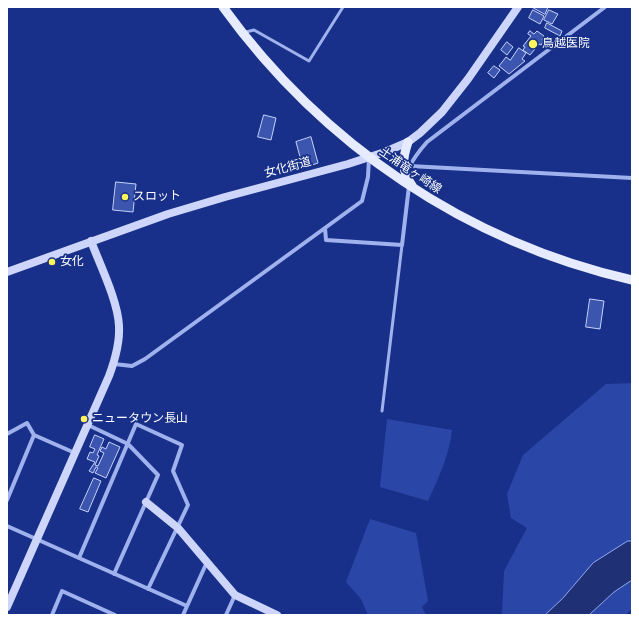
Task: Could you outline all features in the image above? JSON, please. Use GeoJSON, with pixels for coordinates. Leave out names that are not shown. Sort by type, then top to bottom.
{"type":"FeatureCollection","features":[{"type":"Feature","properties":{"kind":"main road","name":"土浦竜ヶ崎線"},"geometry":{"type":"LineString","coordinates":[[223,7],[242,33],[269,64],[329,125],[369,158],[413,188],[451,211],[523,246],[590,270],[632,280]]}},
{"type":"Feature","properties":{"kind":"main road"},"geometry":{"type":"LineString","coordinates":[[408,142],[404,152],[404,167],[413,188]]}},
{"type":"Feature","properties":{"kind":"street","name":"女化街道"},"geometry":{"type":"LineString","coordinates":[[7,272],[182,209],[369,158],[408,142],[420,134],[442,112],[468,79],[518,7]]}},
{"type":"Feature","properties":{"kind":"street"},"geometry":{"type":"LineString","coordinates":[[605,7],[427,142],[416,155],[410,166],[632,178]]}},
{"type":"Feature","properties":{"kind":"street"},"geometry":{"type":"LineString","coordinates":[[420,134],[427,142]]}},
{"type":"Feature","properties":{"kind":"street"},"geometry":{"type":"LineString","coordinates":[[114,364],[127,366],[138,364],[362,200],[368,177],[369,158]]}},
{"type":"Feature","properties":{"kind":"street"},"geometry":{"type":"LineString","coordinates":[[325,228],[326,240],[402,245],[413,188]]}},
{"type":"Feature","properties":{"kind":"street"},"geometry":{"type":"LineString","coordinates":[[7,607],[114,364],[118,345],[118,315],[115,303],[91,241]]}},
{"type":"Feature","properties":{"kind":"street"},"geometry":{"type":"LineString","coordinates":[[7,434],[27,423],[34,435],[75,453]]}},
{"type":"Feature","properties":{"kind":"street"},"geometry":{"type":"LineString","coordinates":[[78,558],[136,424],[182,445],[173,472],[188,505],[148,589]]}},
{"type":"Feature","properties":{"kind":"street"},"geometry":{"type":"LineString","coordinates":[[88,425],[128,444],[158,475],[114,574]]}},
{"type":"Feature","properties":{"kind":"street"},"geometry":{"type":"LineString","coordinates":[[7,500],[34,435]]}},
{"type":"Feature","properties":{"kind":"street"},"geometry":{"type":"LineString","coordinates":[[7,486],[12,488]]}},
{"type":"Feature","properties":{"kind":"street"},"geometry":{"type":"LineString","coordinates":[[146,502],[178,528],[235,595],[277,615]]}},
{"type":"Feature","properties":{"kind":"street"},"geometry":{"type":"LineString","coordinates":[[7,526],[187,606]]}},
{"type":"Feature","properties":{"kind":"street"},"geometry":{"type":"LineString","coordinates":[[183,615],[207,562]]}},
{"type":"Feature","properties":{"kind":"street"},"geometry":{"type":"LineString","coordinates":[[52,615],[62,592],[115,615]]}},
{"type":"Feature","properties":{"kind":"street"},"geometry":{"type":"LineString","coordinates":[[226,615],[235,595]]}},
{"type":"Feature","properties":{"kind":"lane"},"geometry":{"type":"LineString","coordinates":[[242,33],[254,30],[309,62],[343,7]]}},
{"type":"Feature","properties":{"kind":"lane"},"geometry":{"type":"LineString","coordinates":[[382,411],[402,245]]}},
{"type":"Feature","properties":{"kind":"shaded area"},"geometry":{"type":"Polygon","coordinates":[[[632,383],[632,541],[628,541],[545,615],[502,615],[504,571],[527,528],[511,518],[507,494],[523,455],[606,384],[632,383]]]}},
{"type":"Feature","properties":{"kind":"shaded area"},"geometry":{"type":"Polygon","coordinates":[[[387,419],[452,430],[446,457],[428,501],[380,487],[387,419]]]}},
{"type":"Feature","properties":{"kind":"shaded area"},"geometry":{"type":"Polygon","coordinates":[[[370,519],[416,533],[428,601],[422,607],[426,615],[368,615],[361,599],[346,582],[370,519]]]}},
{"type":"Feature","properties":{"kind":"shaded area"},"geometry":{"type":"Polygon","coordinates":[[[628,541],[632,541],[632,580],[614,592],[589,615],[545,615],[563,598],[593,563],[628,541]]]}},
{"type":"Feature","properties":{"kind":"shaded area"},"geometry":{"type":"Polygon","coordinates":[[[632,580],[632,609],[625,615],[589,615],[614,592],[632,580]]]}},
{"type":"Feature","properties":{"kind":"building"},"geometry":{"type":"Polygon","coordinates":[[[532,7],[548,7],[545,14],[532,7]]]}},
{"type":"Feature","properties":{"kind":"building"},"geometry":{"type":"Polygon","coordinates":[[[533,10],[544,16],[540,24],[529,18],[533,10]]]}},
{"type":"Feature","properties":{"kind":"building"},"geometry":{"type":"Polygon","coordinates":[[[549,10],[558,14],[552,24],[544,20],[549,10]]]}},
{"type":"Feature","properties":{"kind":"building"},"geometry":{"type":"Polygon","coordinates":[[[547,23],[562,31],[560,36],[545,28],[547,23]]]}},
{"type":"Feature","properties":{"kind":"building"},"geometry":{"type":"Polygon","coordinates":[[[530,31],[534,34],[537,31],[544,36],[542,40],[544,41],[541,45],[539,44],[530,55],[523,50],[525,47],[523,46],[531,36],[528,34],[530,31]]]}},
{"type":"Feature","properties":{"kind":"building"},"geometry":{"type":"Polygon","coordinates":[[[507,42],[513,47],[507,55],[501,50],[507,42]]]}},
{"type":"Feature","properties":{"kind":"building"},"geometry":{"type":"Polygon","coordinates":[[[519,48],[526,53],[522,59],[525,61],[509,74],[499,66],[506,57],[510,60],[519,48]]]}},
{"type":"Feature","properties":{"kind":"building"},"geometry":{"type":"Polygon","coordinates":[[[494,66],[500,70],[494,78],[488,73],[494,66]]]}},
{"type":"Feature","properties":{"kind":"building"},"geometry":{"type":"Polygon","coordinates":[[[264,115],[276,118],[271,140],[258,137],[264,115]]]}},
{"type":"Feature","properties":{"kind":"building"},"geometry":{"type":"Polygon","coordinates":[[[311,137],[318,163],[303,168],[296,142],[311,137]]]}},
{"type":"Feature","properties":{"kind":"building","name":"スロット"},"geometry":{"type":"Polygon","coordinates":[[[116,182],[136,184],[133,212],[113,210],[116,182]]]}},
{"type":"Feature","properties":{"kind":"building"},"geometry":{"type":"Polygon","coordinates":[[[590,299],[604,301],[600,329],[586,327],[590,299]]]}},
{"type":"Feature","properties":{"kind":"building"},"geometry":{"type":"Polygon","coordinates":[[[95,435],[104,439],[97,455],[99,456],[95,465],[98,466],[104,453],[100,451],[102,447],[106,449],[109,442],[120,447],[106,478],[95,473],[98,468],[96,467],[93,473],[89,471],[95,462],[87,459],[90,452],[93,453],[95,449],[90,447],[95,435]]]}},
{"type":"Feature","properties":{"kind":"building"},"geometry":{"type":"Polygon","coordinates":[[[94,478],[101,481],[88,512],[80,509],[94,478]]]}},
{"type":"Feature","properties":{"kind":"place","name":"鳥越医院"},"geometry":{"type":"Point","coordinates":[533,44]}},
{"type":"Feature","properties":{"kind":"place","name":"スロット"},"geometry":{"type":"Point","coordinates":[125,197]}},
{"type":"Feature","properties":{"kind":"place","name":"女化"},"geometry":{"type":"Point","coordinates":[52,262]}},
{"type":"Feature","properties":{"kind":"place","name":"ニュータウン長山"},"geometry":{"type":"Point","coordinates":[84,419]}}]}
